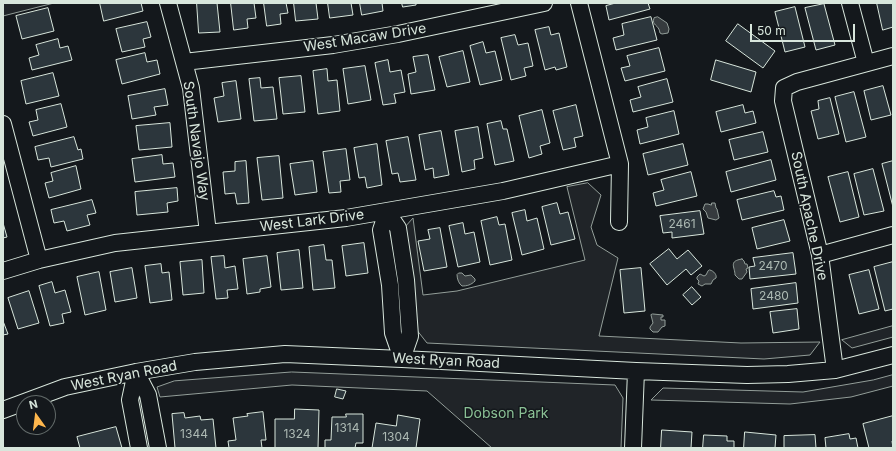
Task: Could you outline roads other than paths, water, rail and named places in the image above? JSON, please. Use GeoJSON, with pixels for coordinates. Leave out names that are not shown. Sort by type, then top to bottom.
{"type":"FeatureCollection","features":[{"type":"Feature","properties":{"kind":"street","name":"South Navajo Way"},"geometry":{"type":"LineString","coordinates":[[168,3],[191,88],[208,233]]}},
{"type":"Feature","properties":{"kind":"street","name":"West Macaw Drive"},"geometry":{"type":"LineString","coordinates":[[184,62],[333,45],[398,34],[544,3]]}},
{"type":"Feature","properties":{"kind":"street"},"geometry":{"type":"LineString","coordinates":[[579,3],[620,164],[619,222]]}},
{"type":"Feature","properties":{"kind":"street"},"geometry":{"type":"LineString","coordinates":[[850,3],[866,63],[893,56]]}},
{"type":"Feature","properties":{"kind":"street","name":"South Apache Drive"},"geometry":{"type":"LineString","coordinates":[[835,370],[820,255],[783,101],[784,88],[797,82],[866,63]]}},
{"type":"Feature","properties":{"kind":"street"},"geometry":{"type":"LineString","coordinates":[[3,124],[39,260]]}},
{"type":"Feature","properties":{"kind":"street","name":"West Lark Drive"},"geometry":{"type":"LineString","coordinates":[[3,271],[39,260],[115,243],[346,218],[387,212],[503,190],[620,164]]}},
{"type":"Feature","properties":{"kind":"street"},"geometry":{"type":"LineString","coordinates":[[387,212],[398,228],[406,280],[410,336],[402,359]]}},
{"type":"Feature","properties":{"kind":"street"},"geometry":{"type":"LineString","coordinates":[[820,255],[893,235]]}},
{"type":"Feature","properties":{"kind":"street","name":"West Ryan Road"},"geometry":{"type":"LineString","coordinates":[[3,410],[65,387],[136,372],[195,362],[285,354],[748,375],[788,374],[835,370],[893,355]]}},
{"type":"Feature","properties":{"kind":"street"},"geometry":{"type":"LineString","coordinates":[[633,448],[636,371]]}},
{"type":"Feature","properties":{"kind":"street"},"geometry":{"type":"LineString","coordinates":[[136,372],[130,400],[139,448]]}},
{"type":"Feature","properties":{"kind":"street"},"geometry":{"type":"LineString","coordinates":[[136,372],[148,395],[158,448]]}},
{"type":"Feature","properties":{"kind":"park label","name":"Dobson Park"},"geometry":{"type":"Point","coordinates":[506,414]}}]}
